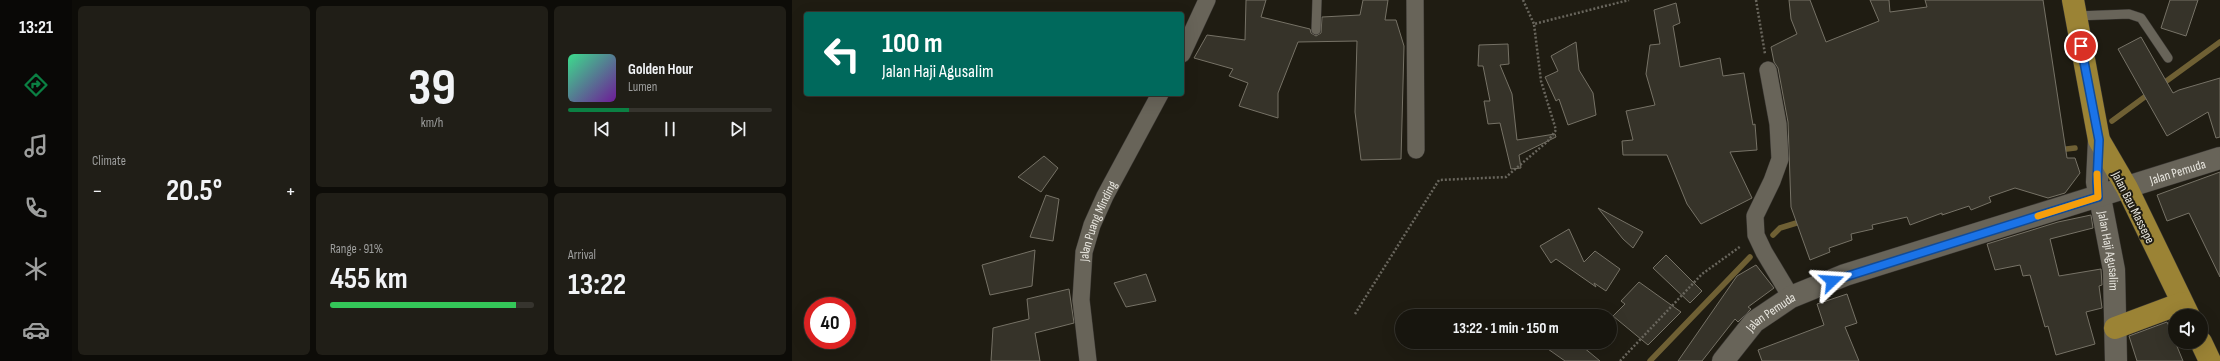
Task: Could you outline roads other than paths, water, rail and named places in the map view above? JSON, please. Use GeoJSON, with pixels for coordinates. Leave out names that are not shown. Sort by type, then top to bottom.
{"type":"FeatureCollection","features":[{"type":"Feature","properties":{"kind":"highway","name":"Jalan Bau Massepe"},"geometry":{"type":"LineString","coordinates":[[2074,8],[2099,140],[2127,188],[2185,309]]}},
{"type":"Feature","properties":{"kind":"highway"},"geometry":{"type":"LineString","coordinates":[[2115,328],[2168,314]]}},
{"type":"Feature","properties":{"kind":"highway"},"geometry":{"type":"LineString","coordinates":[[2204,349],[2210,361]]}},
{"type":"Feature","properties":{"kind":"street"},"geometry":{"type":"LineString","coordinates":[[1184,50],[1207,0]]}},
{"type":"Feature","properties":{"kind":"street"},"geometry":{"type":"LineString","coordinates":[[1415,0],[1416,150]]}},
{"type":"Feature","properties":{"kind":"street"},"geometry":{"type":"LineString","coordinates":[[1768,70],[1778,124],[1780,159],[1755,216],[1756,235],[1764,252],[1792,297]]}},
{"type":"Feature","properties":{"kind":"street","name":"Jalan Puang Minding"},"geometry":{"type":"LineString","coordinates":[[1088,361],[1081,300],[1084,252],[1092,225],[1105,196],[1159,96]]}},
{"type":"Feature","properties":{"kind":"street","name":"Jalan Haji Agusalim"},"geometry":{"type":"LineString","coordinates":[[2099,140],[2097,182],[2098,197],[2113,263],[2116,361]]}},
{"type":"Feature","properties":{"kind":"street","name":"Jalan Pemuda"},"geometry":{"type":"LineString","coordinates":[[1723,361],[1754,322],[1792,297],[1845,275],[2220,158]]}},
{"type":"Feature","properties":{"kind":"lane"},"geometry":{"type":"LineString","coordinates":[[1316,30],[1317,0]]}},
{"type":"Feature","properties":{"kind":"lane"},"geometry":{"type":"LineString","coordinates":[[2074,8],[2129,14],[2141,18],[2168,58]]}},
{"type":"Feature","properties":{"kind":"waterway"},"geometry":{"type":"LineString","coordinates":[[2161,85],[2220,42]]}},
{"type":"Feature","properties":{"kind":"waterway"},"geometry":{"type":"LineString","coordinates":[[2112,121],[2150,93]]}},
{"type":"Feature","properties":{"kind":"waterway"},"geometry":{"type":"LineString","coordinates":[[2058,150],[2075,148]]}},
{"type":"Feature","properties":{"kind":"waterway"},"geometry":{"type":"LineString","coordinates":[[1773,235],[1780,228],[1803,221]]}},
{"type":"Feature","properties":{"kind":"waterway"},"geometry":{"type":"LineString","coordinates":[[1650,361],[1750,257]]}}]}
